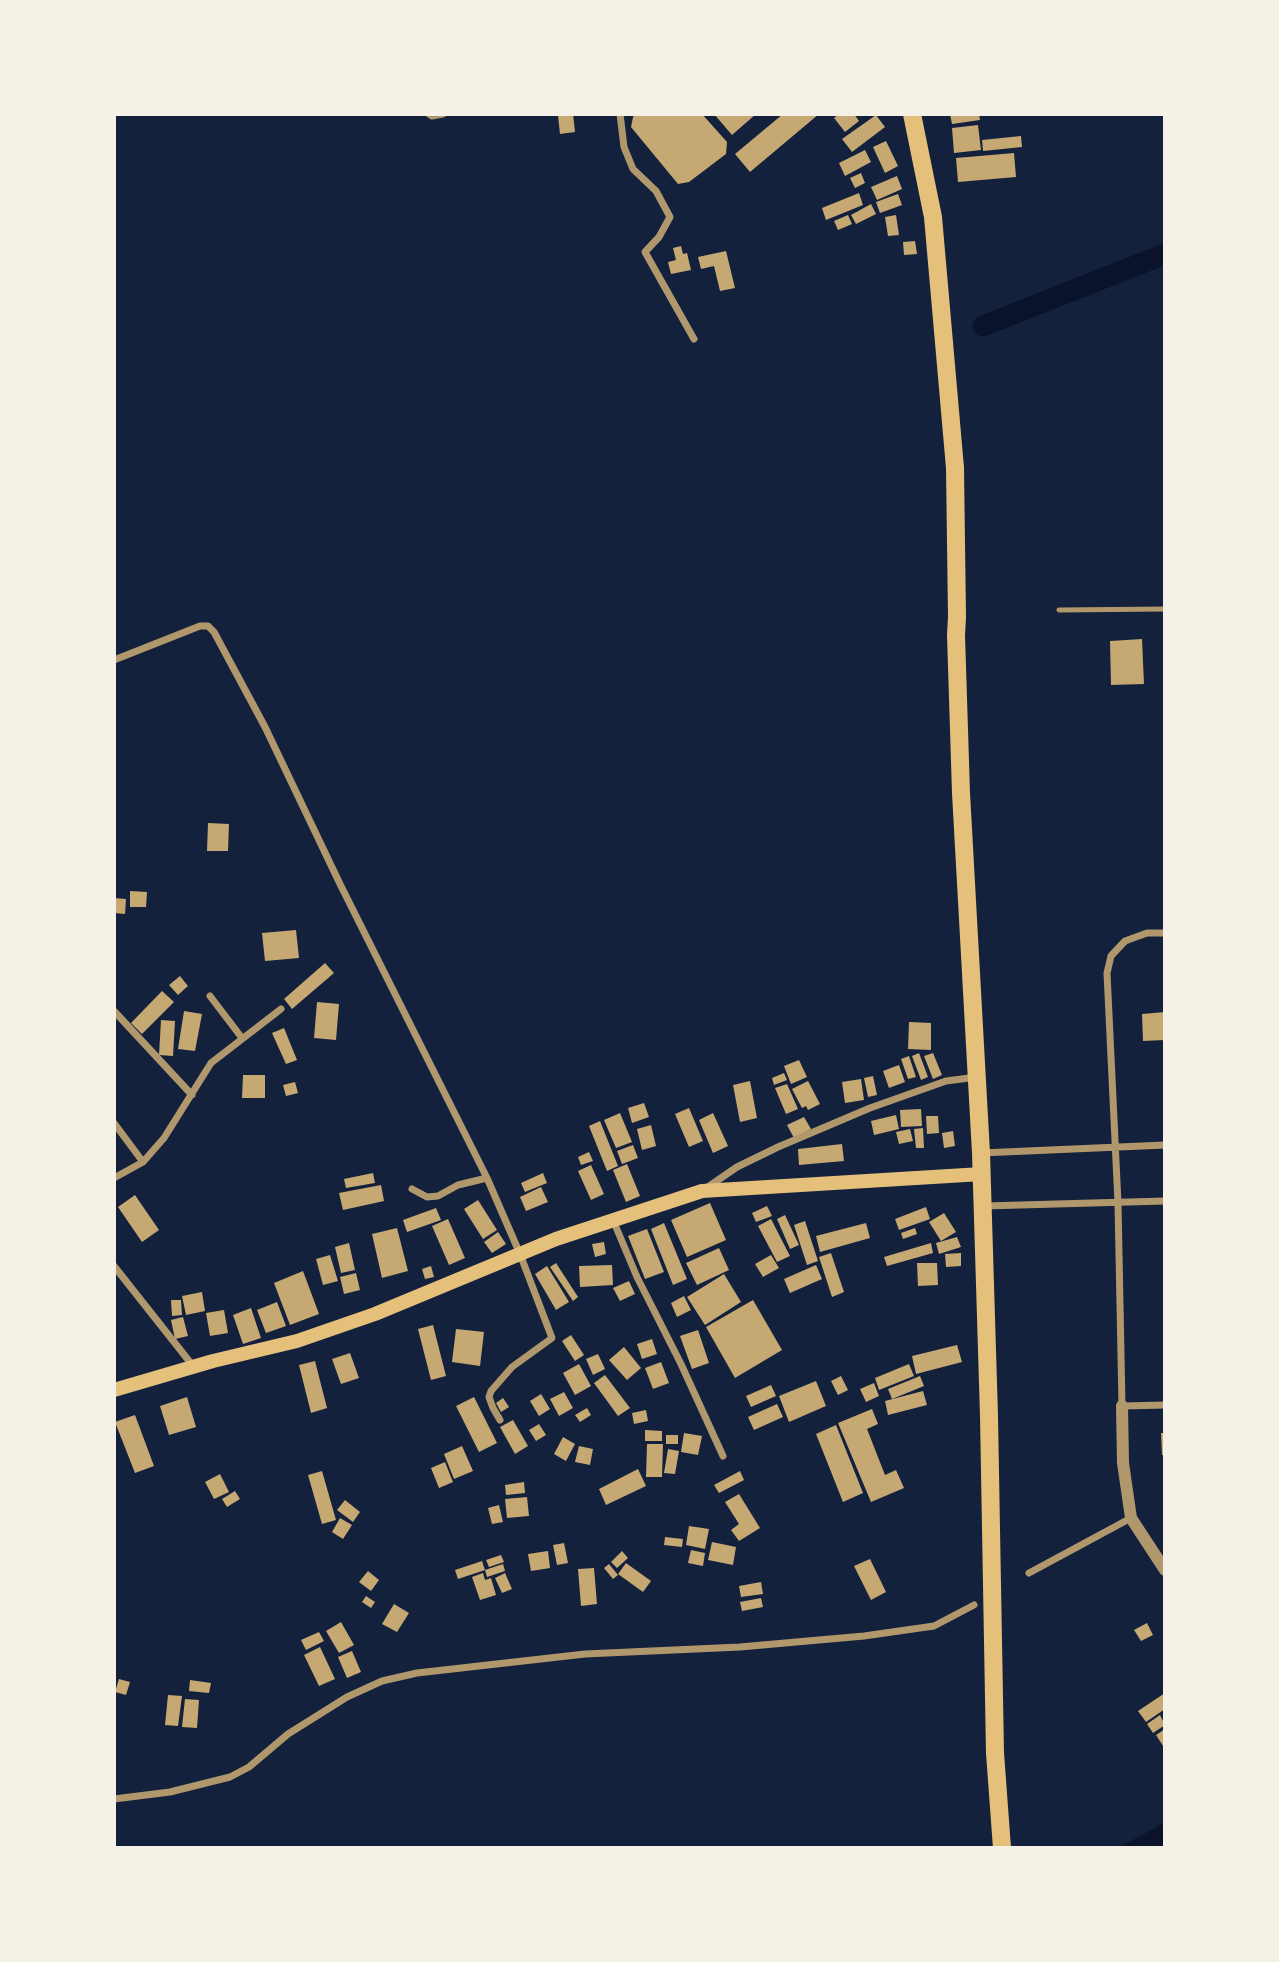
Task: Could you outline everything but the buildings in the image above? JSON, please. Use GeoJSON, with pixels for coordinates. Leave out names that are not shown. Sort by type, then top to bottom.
{"type":"FeatureCollection","features":[{"type":"Feature","properties":{"kind":"highway"},"geometry":{"type":"LineString","coordinates":[[912,114],[933,217],[955,467],[961,793],[982,1174],[995,1753],[1002,1848]]}},
{"type":"Feature","properties":{"kind":"main road"},"geometry":{"type":"LineString","coordinates":[[114,1390],[297,1341],[362,1319],[520,1254],[702,1191],[982,1174]]}},
{"type":"Feature","properties":{"kind":"street"},"geometry":{"type":"LineString","coordinates":[[429,114],[443,114]]}},
{"type":"Feature","properties":{"kind":"street"},"geometry":{"type":"LineString","coordinates":[[620,114],[624,147],[633,169],[656,191],[670,217],[659,237],[645,252],[694,339]]}},
{"type":"Feature","properties":{"kind":"street"},"geometry":{"type":"LineString","coordinates":[[114,660],[200,626],[208,626],[214,632],[265,727],[487,1178],[552,1338],[512,1367],[491,1391],[489,1396],[492,1408],[500,1420]]}},
{"type":"Feature","properties":{"kind":"street"},"geometry":{"type":"LineString","coordinates":[[1165,933],[1147,933],[1125,941],[1111,956],[1107,973],[1118,1203],[1123,1463],[1131,1518],[1165,1570]]}},
{"type":"Feature","properties":{"kind":"street"},"geometry":{"type":"LineString","coordinates":[[210,996],[242,1038]]}},
{"type":"Feature","properties":{"kind":"street"},"geometry":{"type":"LineString","coordinates":[[114,1178],[143,1162],[164,1138],[211,1063],[281,1009]]}},
{"type":"Feature","properties":{"kind":"street"},"geometry":{"type":"LineString","coordinates":[[114,1011],[192,1095]]}},
{"type":"Feature","properties":{"kind":"street"},"geometry":{"type":"LineString","coordinates":[[702,1191],[737,1167],[778,1146],[870,1108],[946,1081],[977,1077]]}},
{"type":"Feature","properties":{"kind":"street"},"geometry":{"type":"LineString","coordinates":[[114,1123],[143,1162]]}},
{"type":"Feature","properties":{"kind":"street"},"geometry":{"type":"LineString","coordinates":[[981,1153],[1165,1145]]}},
{"type":"Feature","properties":{"kind":"street"},"geometry":{"type":"LineString","coordinates":[[412,1189],[427,1197],[438,1196],[458,1185],[487,1178]]}},
{"type":"Feature","properties":{"kind":"street"},"geometry":{"type":"LineString","coordinates":[[983,1206],[1165,1201]]}},
{"type":"Feature","properties":{"kind":"street"},"geometry":{"type":"LineString","coordinates":[[613,1220],[637,1277],[723,1456]]}},
{"type":"Feature","properties":{"kind":"street"},"geometry":{"type":"LineString","coordinates":[[114,1266],[194,1367]]}},
{"type":"Feature","properties":{"kind":"street"},"geometry":{"type":"LineString","coordinates":[[1122,1406],[1165,1405]]}},
{"type":"Feature","properties":{"kind":"street"},"geometry":{"type":"LineString","coordinates":[[1030,1573],[1131,1518]]}},
{"type":"Feature","properties":{"kind":"street"},"geometry":{"type":"LineString","coordinates":[[114,1799],[170,1793],[230,1777],[249,1767],[288,1734],[347,1696],[382,1681],[417,1672],[584,1654],[740,1647],[864,1636],[934,1626],[974,1605]]}},
{"type":"Feature","properties":{"kind":"lane"},"geometry":{"type":"LineString","coordinates":[[1059,610],[1165,609]]}},
{"type":"Feature","properties":{"kind":"water"},"geometry":{"type":"Polygon","coordinates":[[[1165,1822],[1165,1848],[1118,1848],[1153,1829],[1165,1822]]]}},
{"type":"Feature","properties":{"kind":"waterway"},"geometry":{"type":"LineString","coordinates":[[983,326],[1165,254]]}}]}
